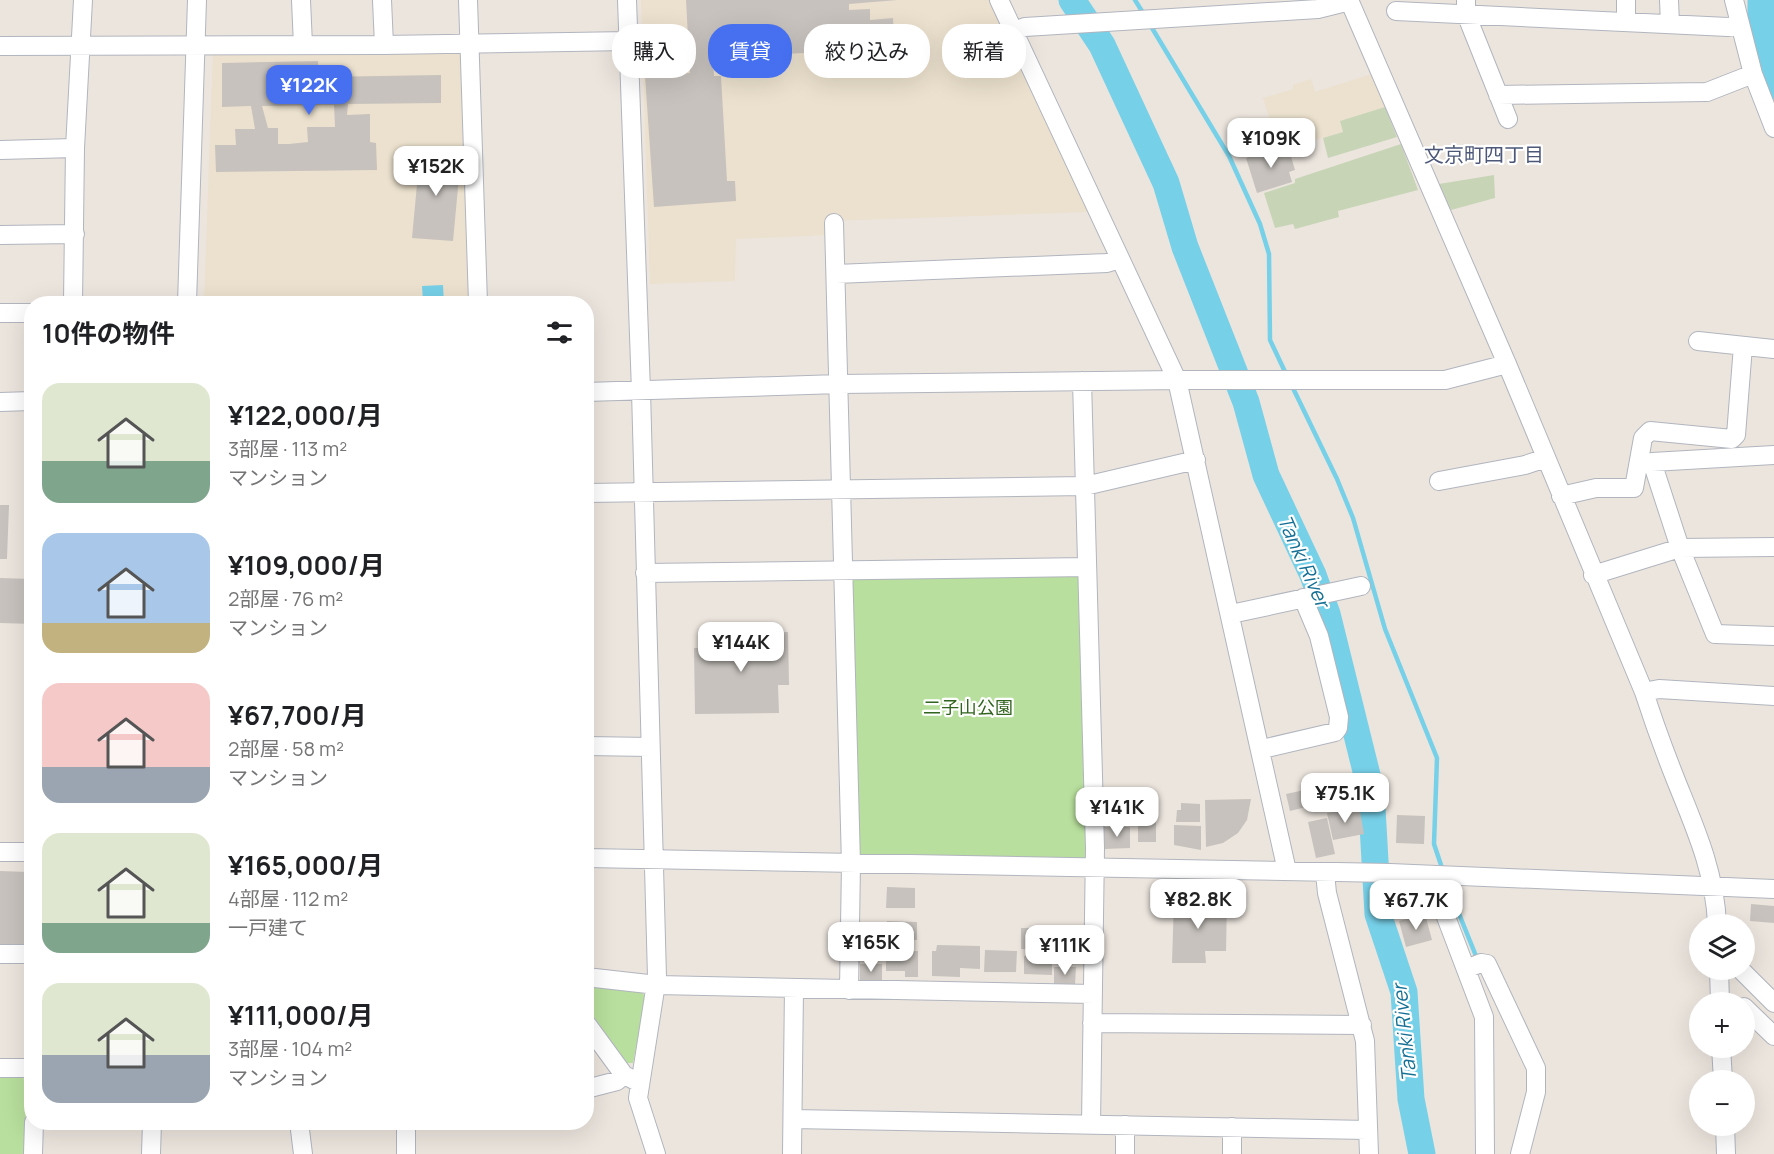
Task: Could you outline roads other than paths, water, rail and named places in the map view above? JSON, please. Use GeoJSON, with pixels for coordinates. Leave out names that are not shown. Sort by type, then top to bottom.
{"type":"FeatureCollection","features":[{"type":"Feature","properties":{"kind":"street"},"geometry":{"type":"LineString","coordinates":[[73,296],[75,148],[83,0]]}},
{"type":"Feature","properties":{"kind":"street"},"geometry":{"type":"LineString","coordinates":[[187,296],[197,0]]}},
{"type":"Feature","properties":{"kind":"street"},"geometry":{"type":"LineString","coordinates":[[301,0],[303,45]]}},
{"type":"Feature","properties":{"kind":"street"},"geometry":{"type":"LineString","coordinates":[[382,0],[384,45]]}},
{"type":"Feature","properties":{"kind":"street"},"geometry":{"type":"LineString","coordinates":[[468,0],[478,296]]}},
{"type":"Feature","properties":{"kind":"street"},"geometry":{"type":"LineString","coordinates":[[627,0],[628,24]]}},
{"type":"Feature","properties":{"kind":"street"},"geometry":{"type":"LineString","coordinates":[[999,0],[1011,24]]}},
{"type":"Feature","properties":{"kind":"street"},"geometry":{"type":"LineString","coordinates":[[1626,0],[1626,22]]}},
{"type":"Feature","properties":{"kind":"street"},"geometry":{"type":"LineString","coordinates":[[1669,0],[1670,24]]}},
{"type":"Feature","properties":{"kind":"street"},"geometry":{"type":"LineString","coordinates":[[1734,0],[1753,74],[1774,128]]}},
{"type":"Feature","properties":{"kind":"street"},"geometry":{"type":"LineString","coordinates":[[1026,27],[1318,9],[1349,1],[1507,364],[1593,575],[1644,692],[1655,728],[1707,858],[1715,886],[1716,914]]}},
{"type":"Feature","properties":{"kind":"street"},"geometry":{"type":"LineString","coordinates":[[1466,7],[1508,119]]}},
{"type":"Feature","properties":{"kind":"street"},"geometry":{"type":"LineString","coordinates":[[1396,11],[1466,7],[1626,22],[1740,25]]}},
{"type":"Feature","properties":{"kind":"street"},"geometry":{"type":"LineString","coordinates":[[0,46],[196,47],[612,40]]}},
{"type":"Feature","properties":{"kind":"street"},"geometry":{"type":"LineString","coordinates":[[1026,57],[1177,380],[1262,749],[1287,871]]}},
{"type":"Feature","properties":{"kind":"street"},"geometry":{"type":"LineString","coordinates":[[1498,95],[1707,92],[1753,74]]}},
{"type":"Feature","properties":{"kind":"street"},"geometry":{"type":"LineString","coordinates":[[630,78],[657,985],[632,1079]]}},
{"type":"Feature","properties":{"kind":"street"},"geometry":{"type":"LineString","coordinates":[[0,150],[75,148]]}},
{"type":"Feature","properties":{"kind":"street"},"geometry":{"type":"LineString","coordinates":[[834,223],[851,864],[849,990]]}},
{"type":"Feature","properties":{"kind":"street"},"geometry":{"type":"LineString","coordinates":[[0,235],[75,234]]}},
{"type":"Feature","properties":{"kind":"street"},"geometry":{"type":"LineString","coordinates":[[836,274],[1107,263],[1120,259]]}},
{"type":"Feature","properties":{"kind":"street"},"geometry":{"type":"LineString","coordinates":[[0,313],[24,313]]}},
{"type":"Feature","properties":{"kind":"street"},"geometry":{"type":"LineString","coordinates":[[1698,341],[1774,350]]}},
{"type":"Feature","properties":{"kind":"street"},"geometry":{"type":"LineString","coordinates":[[1561,496],[1596,488],[1634,488],[1643,438],[1650,431],[1732,439],[1736,435],[1743,346]]}},
{"type":"Feature","properties":{"kind":"street"},"geometry":{"type":"LineString","coordinates":[[594,392],[839,384],[1445,380],[1507,364]]}},
{"type":"Feature","properties":{"kind":"street"},"geometry":{"type":"LineString","coordinates":[[1082,381],[1095,868],[1090,1124]]}},
{"type":"Feature","properties":{"kind":"street"},"geometry":{"type":"LineString","coordinates":[[0,402],[24,401]]}},
{"type":"Feature","properties":{"kind":"street"},"geometry":{"type":"LineString","coordinates":[[1774,455],[1652,462],[1680,548],[1715,634],[1774,636]]}},
{"type":"Feature","properties":{"kind":"street"},"geometry":{"type":"LineString","coordinates":[[1439,481],[1525,465],[1546,458]]}},
{"type":"Feature","properties":{"kind":"street"},"geometry":{"type":"LineString","coordinates":[[594,493],[1085,486],[1196,460]]}},
{"type":"Feature","properties":{"kind":"street"},"geometry":{"type":"LineString","coordinates":[[1593,575],[1680,548],[1774,547]]}},
{"type":"Feature","properties":{"kind":"street"},"geometry":{"type":"LineString","coordinates":[[645,573],[1087,567]]}},
{"type":"Feature","properties":{"kind":"street"},"geometry":{"type":"LineString","coordinates":[[1231,614],[1361,586]]}},
{"type":"Feature","properties":{"kind":"street"},"geometry":{"type":"LineString","coordinates":[[1262,749],[1335,732],[1338,728],[1339,717],[1319,636],[1303,598]]}},
{"type":"Feature","properties":{"kind":"street"},"geometry":{"type":"LineString","coordinates":[[1644,692],[1659,689],[1774,696]]}},
{"type":"Feature","properties":{"kind":"street"},"geometry":{"type":"LineString","coordinates":[[594,746],[650,747]]}},
{"type":"Feature","properties":{"kind":"street"},"geometry":{"type":"LineString","coordinates":[[0,852],[24,852]]}},
{"type":"Feature","properties":{"kind":"street"},"geometry":{"type":"LineString","coordinates":[[594,858],[1287,871],[1774,890]]}},
{"type":"Feature","properties":{"kind":"street"},"geometry":{"type":"LineString","coordinates":[[1325,873],[1327,893],[1365,1041],[1369,1154]]}},
{"type":"Feature","properties":{"kind":"street"},"geometry":{"type":"LineString","coordinates":[[1434,875],[1435,888],[1484,1017],[1485,1154]]}},
{"type":"Feature","properties":{"kind":"street"},"geometry":{"type":"LineString","coordinates":[[0,954],[24,954]]}},
{"type":"Feature","properties":{"kind":"street"},"geometry":{"type":"LineString","coordinates":[[1466,969],[1481,963],[1487,964],[1535,1062],[1536,1092],[1520,1154]]}},
{"type":"Feature","properties":{"kind":"street"},"geometry":{"type":"LineString","coordinates":[[594,978],[657,985],[1093,994]]}},
{"type":"Feature","properties":{"kind":"street"},"geometry":{"type":"LineString","coordinates":[[1751,980],[1774,1004]]}},
{"type":"Feature","properties":{"kind":"street"},"geometry":{"type":"LineString","coordinates":[[792,1154],[794,988]]}},
{"type":"Feature","properties":{"kind":"street"},"geometry":{"type":"LineString","coordinates":[[1755,1018],[1774,1036]]}},
{"type":"Feature","properties":{"kind":"street"},"geometry":{"type":"LineString","coordinates":[[1092,1023],[1362,1025]]}},
{"type":"Feature","properties":{"kind":"street"},"geometry":{"type":"LineString","coordinates":[[594,1033],[632,1079],[652,1153]]}},
{"type":"Feature","properties":{"kind":"street"},"geometry":{"type":"LineString","coordinates":[[0,1068],[24,1068]]}},
{"type":"Feature","properties":{"kind":"street"},"geometry":{"type":"LineString","coordinates":[[594,1087],[632,1079]]}},
{"type":"Feature","properties":{"kind":"street"},"geometry":{"type":"LineString","coordinates":[[793,1119],[1368,1130]]}},
{"type":"Feature","properties":{"kind":"street"},"geometry":{"type":"LineString","coordinates":[[1125,1125],[1125,1154]]}},
{"type":"Feature","properties":{"kind":"street"},"geometry":{"type":"LineString","coordinates":[[1232,1127],[1232,1154]]}},
{"type":"Feature","properties":{"kind":"street"},"geometry":{"type":"LineString","coordinates":[[33,1154],[34,1130]]}},
{"type":"Feature","properties":{"kind":"street"},"geometry":{"type":"LineString","coordinates":[[151,1154],[152,1130]]}},
{"type":"Feature","properties":{"kind":"street"},"geometry":{"type":"LineString","coordinates":[[300,1130],[303,1154]]}},
{"type":"Feature","properties":{"kind":"street"},"geometry":{"type":"LineString","coordinates":[[406,1130],[406,1154]]}},
{"type":"Feature","properties":{"kind":"street"},"geometry":{"type":"LineString","coordinates":[[1725,1136],[1726,1154]]}},
{"type":"Feature","properties":{"kind":"water"},"geometry":{"type":"Polygon","coordinates":[[[443,285],[444,296],[423,296],[422,286],[443,285]]]}},
{"type":"Feature","properties":{"kind":"waterway","name":"Tanki River"},"geometry":{"type":"LineString","coordinates":[[1072,0],[1102,45],[1166,183],[1185,247],[1246,402],[1266,475],[1313,575],[1327,614],[1367,775],[1372,808],[1378,914],[1404,992],[1411,1099],[1422,1154]]}},
{"type":"Feature","properties":{"kind":"waterway"},"geometry":{"type":"LineString","coordinates":[[1135,0],[1145,16]]}},
{"type":"Feature","properties":{"kind":"waterway"},"geometry":{"type":"LineString","coordinates":[[1761,0],[1761,35],[1774,86]]}},
{"type":"Feature","properties":{"kind":"waterway"},"geometry":{"type":"LineString","coordinates":[[1149,23],[1229,156],[1260,224],[1269,254],[1270,340],[1287,376]]}},
{"type":"Feature","properties":{"kind":"waterway"},"geometry":{"type":"LineString","coordinates":[[1291,384],[1337,479],[1353,518],[1385,629],[1437,758],[1434,844],[1443,871]]}},
{"type":"Feature","properties":{"kind":"waterway"},"geometry":{"type":"LineString","coordinates":[[1445,879],[1476,956]]}},
{"type":"Feature","properties":{"kind":"district","name":"文京町四丁目"},"geometry":{"type":"Point","coordinates":[1484,154]}},
{"type":"Feature","properties":{"kind":"park label","name":"二子山公園"},"geometry":{"type":"Point","coordinates":[968,707]}}]}
